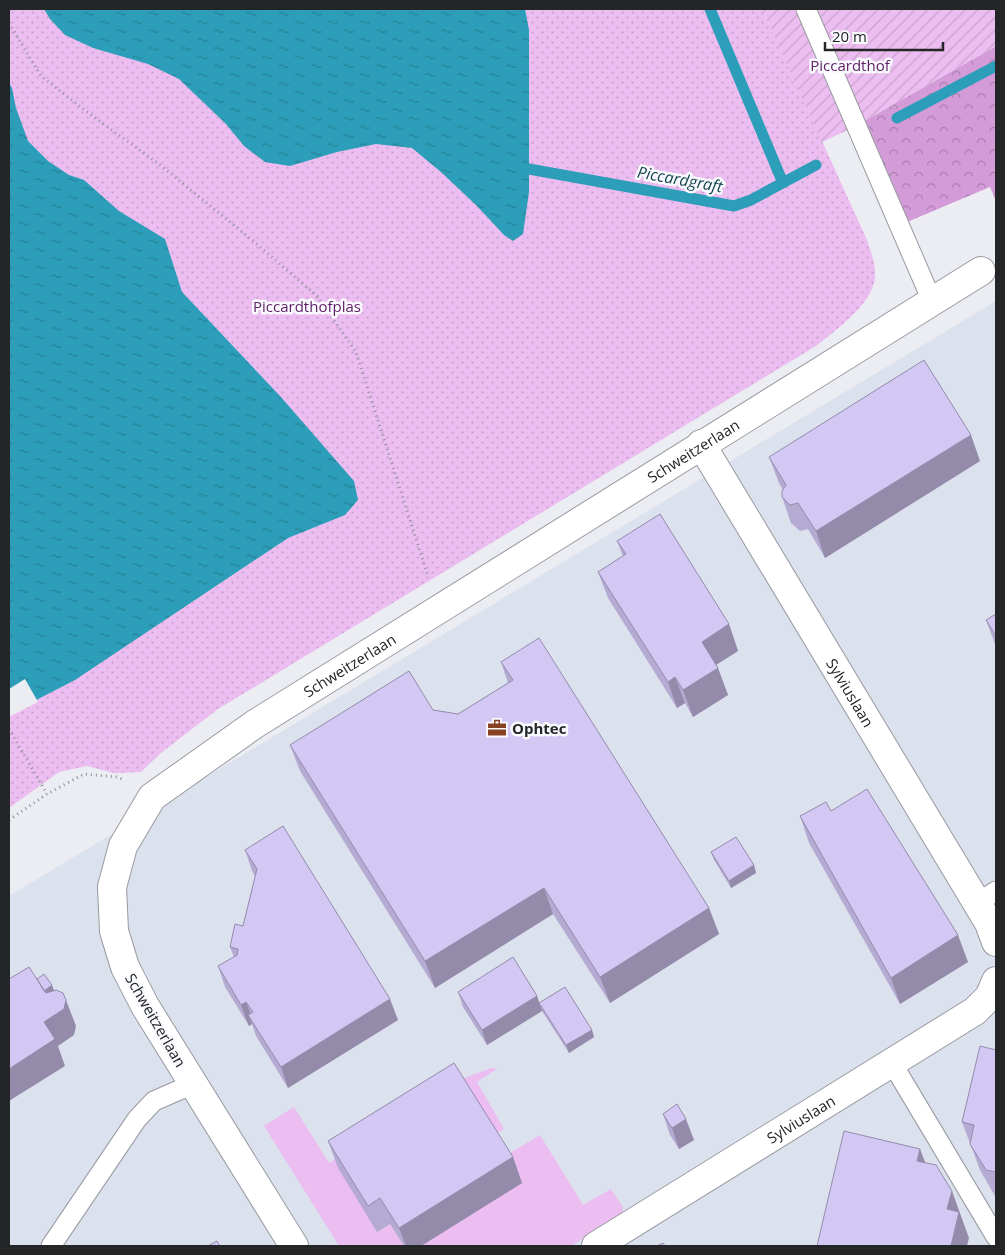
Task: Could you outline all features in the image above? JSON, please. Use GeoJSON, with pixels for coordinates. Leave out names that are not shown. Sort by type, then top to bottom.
{"type":"FeatureCollection","features":[{"type":"Feature","properties":{"kind":"street","name":"Schweitzerlaan"},"geometry":{"type":"LineString","coordinates":[[294,1246],[193,1084],[141,998],[125,967],[114,931],[112,887],[123,846],[152,797],[255,724],[981,271]]}},
{"type":"Feature","properties":{"kind":"street","name":"Sylviuslaan"},"geometry":{"type":"LineString","coordinates":[[701,444],[987,897],[989,923],[996,942]]}},
{"type":"Feature","properties":{"kind":"street","name":"Sylviuslaan"},"geometry":{"type":"LineString","coordinates":[[596,1246],[975,1011],[989,997],[996,981]]}},
{"type":"Feature","properties":{"kind":"lane"},"geometry":{"type":"LineString","coordinates":[[806,9],[932,301]]}},
{"type":"Feature","properties":{"kind":"lane"},"geometry":{"type":"LineString","coordinates":[[892,1063],[996,1237]]}},
{"type":"Feature","properties":{"kind":"lane"},"geometry":{"type":"LineString","coordinates":[[51,1246],[136,1119],[154,1100],[193,1084]]}},
{"type":"Feature","properties":{"kind":"path"},"geometry":{"type":"LineString","coordinates":[[9,23],[41,76],[158,164],[252,240],[317,296],[356,352],[438,610]]}},
{"type":"Feature","properties":{"kind":"path"},"geometry":{"type":"LineString","coordinates":[[9,729],[46,794]]}},
{"type":"Feature","properties":{"kind":"path"},"geometry":{"type":"LineString","coordinates":[[9,820],[46,794],[84,774],[117,777],[152,797]]}},
{"type":"Feature","properties":{"kind":"shaded area"},"geometry":{"type":"Polygon","coordinates":[[[996,301],[996,1246],[9,1246],[9,896],[996,301]]]}},
{"type":"Feature","properties":{"kind":"green space","name":"Piccardthofplas"},"geometry":{"type":"Polygon","coordinates":[[[9,9],[762,9],[867,240],[875,267],[874,283],[858,310],[816,346],[218,709],[161,753],[141,772],[114,773],[87,766],[59,772],[9,808],[9,9]]]}},
{"type":"Feature","properties":{"kind":"green space","name":"Piccardthof"},"geometry":{"type":"Polygon","coordinates":[[[762,9],[996,9],[996,46],[852,128],[822,142],[762,9]]]}},
{"type":"Feature","properties":{"kind":"green space"},"geometry":{"type":"Polygon","coordinates":[[[996,46],[996,201],[990,187],[900,225],[852,128],[996,46]]]}},
{"type":"Feature","properties":{"kind":"green space"},"geometry":{"type":"Polygon","coordinates":[[[491,1068],[497,1069],[477,1082],[504,1129],[377,1232],[390,1224],[404,1246],[339,1246],[264,1126],[294,1107],[329,1163],[462,1079],[491,1068]]]}},
{"type":"Feature","properties":{"kind":"green space"},"geometry":{"type":"Polygon","coordinates":[[[540,1135],[583,1205],[611,1189],[623,1207],[622,1215],[571,1246],[421,1246],[505,1156],[540,1135]]]}},
{"type":"Feature","properties":{"kind":"water"},"geometry":{"type":"Polygon","coordinates":[[[44,9],[525,9],[529,30],[529,192],[523,234],[513,241],[504,235],[477,206],[412,148],[376,144],[337,152],[290,166],[265,162],[244,146],[226,124],[179,79],[148,64],[93,48],[65,35],[50,19],[44,9]]]}},
{"type":"Feature","properties":{"kind":"water","name":"Piccardthofplas"},"geometry":{"type":"Polygon","coordinates":[[[9,83],[28,141],[48,161],[69,175],[84,180],[119,211],[165,239],[182,292],[280,396],[354,481],[358,500],[345,515],[288,538],[75,680],[9,714],[9,83]]]}},
{"type":"Feature","properties":{"kind":"pier"},"geometry":{"type":"Polygon","coordinates":[[[25,679],[38,702],[9,717],[9,689],[25,679]]]}},
{"type":"Feature","properties":{"kind":"building"},"geometry":{"type":"Polygon","coordinates":[[[924,360],[971,435],[816,531],[798,503],[790,505],[782,497],[782,491],[786,485],[769,457],[924,360]]]}},
{"type":"Feature","properties":{"kind":"building"},"geometry":{"type":"Polygon","coordinates":[[[660,514],[729,624],[702,642],[718,668],[683,690],[675,677],[668,682],[598,572],[626,554],[617,541],[660,514]]]}},
{"type":"Feature","properties":{"kind":"building"},"geometry":{"type":"Polygon","coordinates":[[[996,614],[996,636],[986,620],[996,614]]]}},
{"type":"Feature","properties":{"kind":"building"},"geometry":{"type":"Polygon","coordinates":[[[539,638],[709,908],[600,977],[544,888],[425,961],[290,745],[409,671],[433,710],[458,714],[513,680],[501,662],[539,638]]]}},
{"type":"Feature","properties":{"kind":"building"},"geometry":{"type":"Polygon","coordinates":[[[867,789],[958,935],[891,978],[800,816],[826,802],[831,811],[867,789]]]}},
{"type":"Feature","properties":{"kind":"building"},"geometry":{"type":"Polygon","coordinates":[[[283,826],[390,999],[281,1067],[248,1015],[253,1012],[246,1002],[241,1005],[218,966],[237,955],[238,949],[230,947],[235,924],[243,926],[257,869],[245,850],[283,826]]]}},
{"type":"Feature","properties":{"kind":"building"},"geometry":{"type":"Polygon","coordinates":[[[736,837],[754,865],[729,881],[711,852],[736,837]]]}},
{"type":"Feature","properties":{"kind":"building"},"geometry":{"type":"Polygon","coordinates":[[[513,957],[537,996],[482,1030],[458,992],[513,957]]]}},
{"type":"Feature","properties":{"kind":"building"},"geometry":{"type":"Polygon","coordinates":[[[29,967],[46,993],[56,990],[63,993],[66,1000],[64,1009],[44,1022],[55,1039],[9,1069],[9,979],[29,967]]]}},
{"type":"Feature","properties":{"kind":"building"},"geometry":{"type":"Polygon","coordinates":[[[44,974],[52,985],[44,991],[37,979],[44,974]]]}},
{"type":"Feature","properties":{"kind":"building"},"geometry":{"type":"Polygon","coordinates":[[[565,987],[592,1030],[566,1045],[539,1003],[565,987]]]}},
{"type":"Feature","properties":{"kind":"building"},"geometry":{"type":"Polygon","coordinates":[[[980,1046],[996,1050],[996,1172],[986,1170],[970,1144],[974,1125],[962,1122],[980,1046]]]}},
{"type":"Feature","properties":{"kind":"building"},"geometry":{"type":"Polygon","coordinates":[[[454,1063],[513,1157],[399,1228],[380,1198],[368,1206],[328,1141],[454,1063]]]}},
{"type":"Feature","properties":{"kind":"building"},"geometry":{"type":"Polygon","coordinates":[[[677,1104],[686,1119],[672,1128],[663,1114],[677,1104]]]}},
{"type":"Feature","properties":{"kind":"building"},"geometry":{"type":"Polygon","coordinates":[[[844,1131],[920,1149],[917,1161],[936,1165],[952,1191],[947,1209],[959,1212],[951,1246],[817,1246],[844,1131]]]}},
{"type":"Feature","properties":{"kind":"building"},"geometry":{"type":"Polygon","coordinates":[[[217,1241],[220,1246],[208,1246],[217,1241]]]}},
{"type":"Feature","properties":{"kind":"waterway"},"geometry":{"type":"LineString","coordinates":[[710,9],[783,183]]}},
{"type":"Feature","properties":{"kind":"waterway","name":"Piccardgraft"},"geometry":{"type":"LineString","coordinates":[[897,118],[996,66]]}},
{"type":"Feature","properties":{"kind":"waterway","name":"Piccardgraft"},"geometry":{"type":"LineString","coordinates":[[529,169],[734,206],[751,200],[816,165]]}},
{"type":"Feature","properties":{"kind":"place","name":"Ophtec"},"geometry":{"type":"Point","coordinates":[497,728]}}]}
